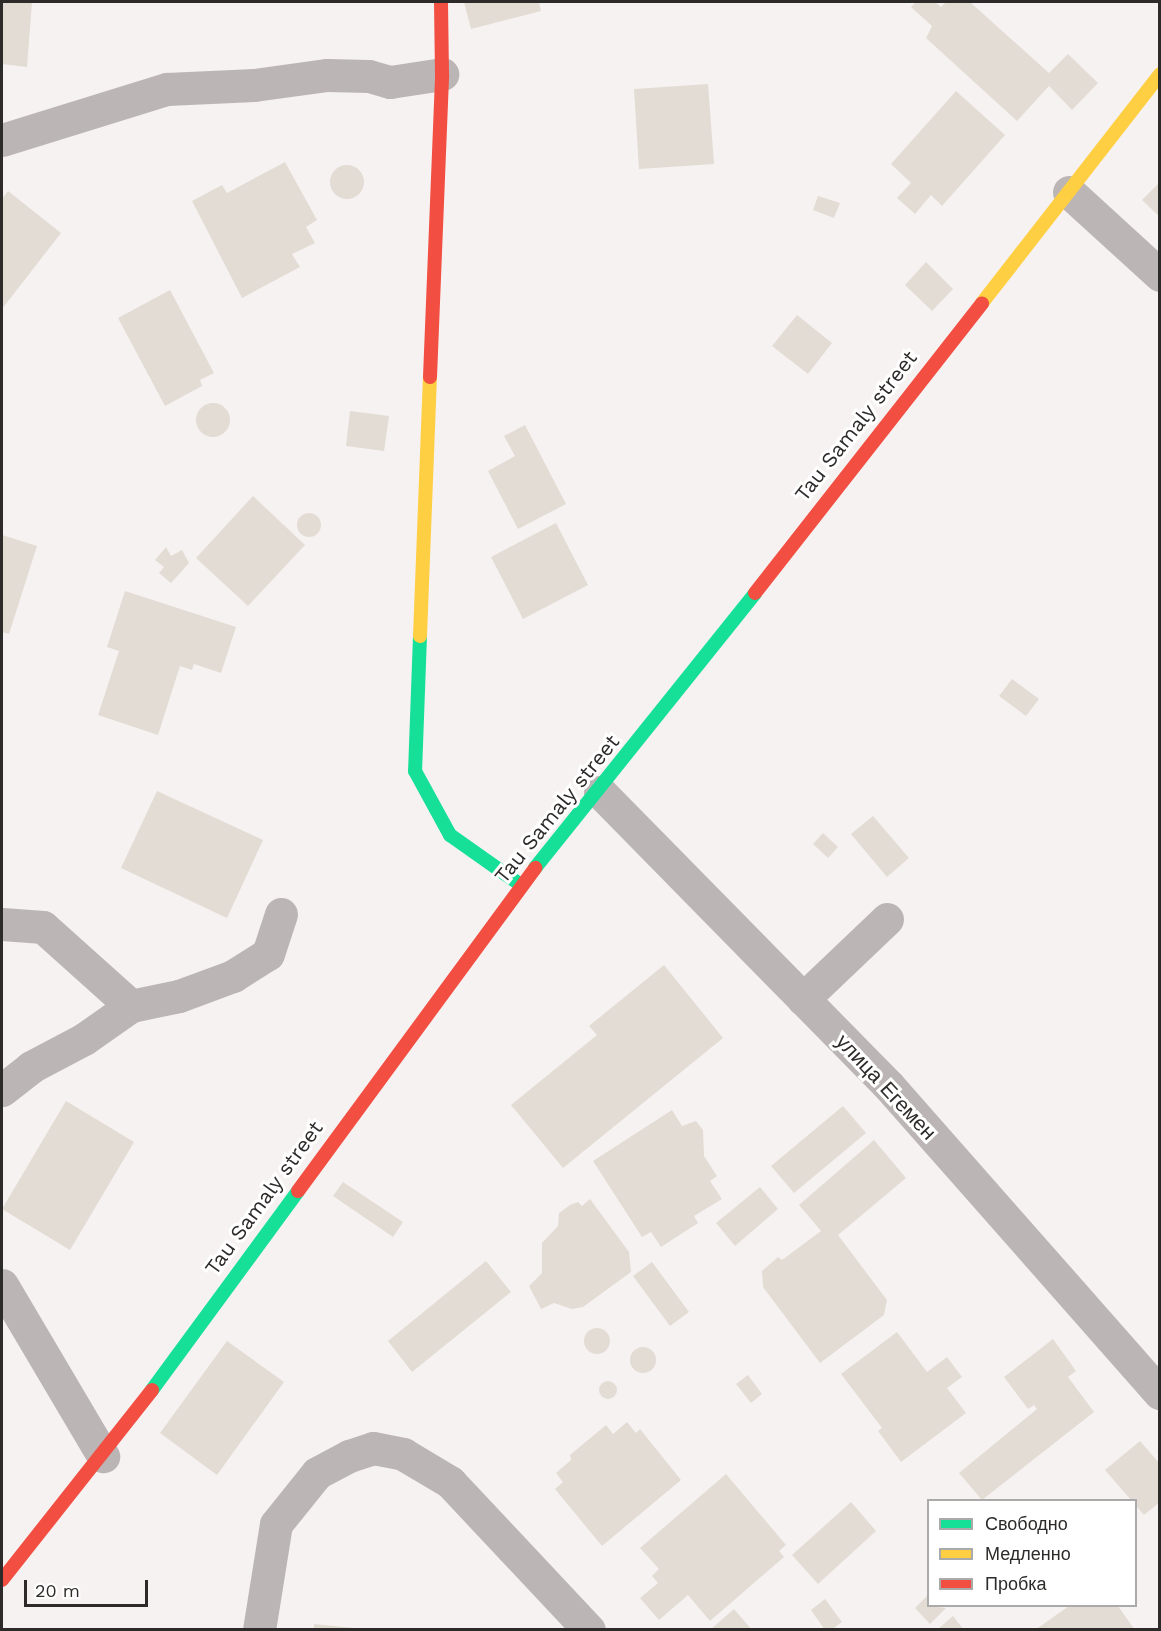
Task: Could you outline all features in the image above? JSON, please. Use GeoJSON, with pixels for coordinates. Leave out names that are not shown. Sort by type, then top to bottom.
{"type":"FeatureCollection","features":[{"type":"Feature","properties":{"kind":"street"},"geometry":{"type":"LineString","coordinates":[[441,2],[442,74],[415,771],[450,835],[521,885]]}},
{"type":"Feature","properties":{"kind":"street"},"geometry":{"type":"LineString","coordinates":[[2,140],[167,89],[255,85],[327,75],[369,76],[390,82],[442,74]]}},
{"type":"Feature","properties":{"kind":"street","name":"Tau Samaly street"},"geometry":{"type":"LineString","coordinates":[[2,1580],[103,1456],[521,885],[600,792],[826,498],[1160,74]]}},
{"type":"Feature","properties":{"kind":"street"},"geometry":{"type":"LineString","coordinates":[[1069,192],[1160,275]]}},
{"type":"Feature","properties":{"kind":"street","name":"улица Егемен"},"geometry":{"type":"LineString","coordinates":[[600,792],[888,1085],[1160,1393]]}},
{"type":"Feature","properties":{"kind":"street"},"geometry":{"type":"LineString","coordinates":[[2,1090],[32,1067],[84,1039],[131,1006],[179,996],[233,976],[268,954],[281,914]]}},
{"type":"Feature","properties":{"kind":"street"},"geometry":{"type":"LineString","coordinates":[[803,999],[887,919]]}},
{"type":"Feature","properties":{"kind":"street"},"geometry":{"type":"LineString","coordinates":[[2,924],[43,927],[131,1006]]}},
{"type":"Feature","properties":{"kind":"street"},"geometry":{"type":"LineString","coordinates":[[2,1285],[103,1456]]}},
{"type":"Feature","properties":{"kind":"street"},"geometry":{"type":"LineString","coordinates":[[259,1629],[276,1524],[317,1473],[349,1456],[373,1448],[403,1454],[450,1482],[589,1629]]}},
{"type":"Feature","properties":{"kind":"building"},"geometry":{"type":"Polygon","coordinates":[[[2,2],[32,2],[27,67],[2,64],[2,2]]]}},
{"type":"Feature","properties":{"kind":"building"},"geometry":{"type":"Polygon","coordinates":[[[464,2],[539,2],[541,11],[471,29],[464,2]]]}},
{"type":"Feature","properties":{"kind":"building"},"geometry":{"type":"Polygon","coordinates":[[[916,2],[935,2],[941,7],[946,2],[970,2],[1049,73],[1068,54],[1098,83],[1072,110],[1049,86],[1017,121],[926,38],[932,26],[911,7],[916,2]]]}},
{"type":"Feature","properties":{"kind":"building"},"geometry":{"type":"Polygon","coordinates":[[[708,84],[714,164],[639,169],[634,89],[708,84]]]}},
{"type":"Feature","properties":{"kind":"building"},"geometry":{"type":"Polygon","coordinates":[[[956,91],[1005,135],[942,206],[931,195],[915,214],[897,198],[911,183],[891,164],[956,91]]]}},
{"type":"Feature","properties":{"kind":"building"},"geometry":{"type":"Polygon","coordinates":[[[285,162],[317,220],[306,227],[315,243],[292,254],[300,267],[242,298],[192,201],[222,185],[227,193],[285,162]]]}},
{"type":"Feature","properties":{"kind":"building"},"geometry":{"type":"Polygon","coordinates":[[[347,165],[359,170],[364,182],[359,194],[347,199],[335,194],[330,182],[335,170],[347,165]]]}},
{"type":"Feature","properties":{"kind":"building"},"geometry":{"type":"Polygon","coordinates":[[[1160,182],[1160,217],[1142,200],[1160,182]]]}},
{"type":"Feature","properties":{"kind":"building"},"geometry":{"type":"Polygon","coordinates":[[[8,191],[61,233],[2,309],[2,199],[8,191]]]}},
{"type":"Feature","properties":{"kind":"building"},"geometry":{"type":"Polygon","coordinates":[[[818,196],[840,203],[834,218],[813,210],[818,196]]]}},
{"type":"Feature","properties":{"kind":"building"},"geometry":{"type":"Polygon","coordinates":[[[926,262],[953,289],[932,311],[905,285],[926,262]]]}},
{"type":"Feature","properties":{"kind":"building"},"geometry":{"type":"Polygon","coordinates":[[[170,290],[214,373],[200,380],[202,386],[165,406],[118,318],[170,290]]]}},
{"type":"Feature","properties":{"kind":"building"},"geometry":{"type":"Polygon","coordinates":[[[797,315],[832,343],[808,374],[772,346],[797,315]]]}},
{"type":"Feature","properties":{"kind":"building"},"geometry":{"type":"Polygon","coordinates":[[[213,403],[225,408],[230,420],[225,432],[213,437],[201,432],[196,420],[201,408],[213,403]]]}},
{"type":"Feature","properties":{"kind":"building"},"geometry":{"type":"Polygon","coordinates":[[[350,411],[389,416],[384,451],[346,446],[350,411]]]}},
{"type":"Feature","properties":{"kind":"building"},"geometry":{"type":"Polygon","coordinates":[[[525,425],[566,504],[518,529],[488,471],[515,456],[504,436],[525,425]]]}},
{"type":"Feature","properties":{"kind":"building"},"geometry":{"type":"Polygon","coordinates":[[[253,496],[305,545],[248,606],[196,558],[253,496]]]}},
{"type":"Feature","properties":{"kind":"building"},"geometry":{"type":"Polygon","coordinates":[[[309,513],[317,517],[321,525],[317,533],[309,537],[301,533],[297,525],[301,517],[309,513]]]}},
{"type":"Feature","properties":{"kind":"building"},"geometry":{"type":"Polygon","coordinates":[[[556,523],[588,585],[523,619],[491,557],[556,523]]]}},
{"type":"Feature","properties":{"kind":"building"},"geometry":{"type":"Polygon","coordinates":[[[2,535],[37,546],[9,634],[2,632],[2,535]]]}},
{"type":"Feature","properties":{"kind":"building"},"geometry":{"type":"Polygon","coordinates":[[[166,547],[171,556],[182,550],[189,563],[171,583],[159,573],[164,567],[155,560],[166,547]]]}},
{"type":"Feature","properties":{"kind":"building"},"geometry":{"type":"Polygon","coordinates":[[[125,591],[236,627],[221,673],[194,664],[192,670],[180,666],[158,735],[98,715],[119,651],[107,647],[125,591]]]}},
{"type":"Feature","properties":{"kind":"building"},"geometry":{"type":"Polygon","coordinates":[[[1012,679],[1039,699],[1026,716],[999,696],[1012,679]]]}},
{"type":"Feature","properties":{"kind":"building"},"geometry":{"type":"Polygon","coordinates":[[[157,791],[263,840],[227,918],[121,868],[157,791]]]}},
{"type":"Feature","properties":{"kind":"building"},"geometry":{"type":"Polygon","coordinates":[[[873,816],[909,858],[887,877],[851,834],[873,816]]]}},
{"type":"Feature","properties":{"kind":"building"},"geometry":{"type":"Polygon","coordinates":[[[823,833],[838,847],[828,858],[813,844],[823,833]]]}},
{"type":"Feature","properties":{"kind":"building"},"geometry":{"type":"Polygon","coordinates":[[[664,965],[723,1038],[563,1168],[511,1105],[597,1035],[589,1026],[664,965]]]}},
{"type":"Feature","properties":{"kind":"building"},"geometry":{"type":"Polygon","coordinates":[[[66,1101],[134,1142],[70,1250],[2,1209],[66,1101]]]}},
{"type":"Feature","properties":{"kind":"building"},"geometry":{"type":"Polygon","coordinates":[[[843,1106],[866,1133],[794,1193],[771,1166],[843,1106]]]}},
{"type":"Feature","properties":{"kind":"building"},"geometry":{"type":"Polygon","coordinates":[[[672,1110],[682,1126],[696,1121],[703,1130],[704,1156],[717,1176],[710,1181],[722,1199],[694,1216],[698,1223],[661,1247],[651,1232],[642,1237],[593,1161],[672,1110]]]}},
{"type":"Feature","properties":{"kind":"building"},"geometry":{"type":"Polygon","coordinates":[[[874,1140],[906,1178],[838,1235],[887,1300],[884,1315],[820,1363],[763,1287],[762,1271],[778,1257],[782,1260],[821,1231],[799,1205],[874,1140]]]}},
{"type":"Feature","properties":{"kind":"building"},"geometry":{"type":"Polygon","coordinates":[[[343,1182],[403,1222],[393,1237],[333,1196],[343,1182]]]}},
{"type":"Feature","properties":{"kind":"building"},"geometry":{"type":"Polygon","coordinates":[[[760,1187],[778,1209],[735,1246],[716,1223],[760,1187]]]}},
{"type":"Feature","properties":{"kind":"building"},"geometry":{"type":"Polygon","coordinates":[[[590,1199],[629,1252],[631,1272],[583,1307],[572,1309],[554,1303],[541,1309],[529,1286],[542,1273],[542,1243],[558,1226],[559,1213],[578,1202],[582,1206],[590,1199]]]}},
{"type":"Feature","properties":{"kind":"building"},"geometry":{"type":"Polygon","coordinates":[[[486,1261],[511,1292],[412,1372],[388,1341],[486,1261]]]}},
{"type":"Feature","properties":{"kind":"building"},"geometry":{"type":"Polygon","coordinates":[[[652,1262],[689,1312],[670,1326],[633,1276],[652,1262]]]}},
{"type":"Feature","properties":{"kind":"building"},"geometry":{"type":"Polygon","coordinates":[[[597,1328],[606,1332],[610,1341],[606,1350],[597,1354],[588,1350],[584,1341],[588,1332],[597,1328]]]}},
{"type":"Feature","properties":{"kind":"building"},"geometry":{"type":"Polygon","coordinates":[[[897,1332],[927,1372],[947,1357],[962,1377],[947,1388],[966,1413],[901,1462],[878,1431],[882,1428],[841,1374],[897,1332]]]}},
{"type":"Feature","properties":{"kind":"building"},"geometry":{"type":"Polygon","coordinates":[[[1053,1339],[1076,1371],[1068,1377],[1094,1412],[981,1499],[959,1473],[1037,1409],[1034,1405],[1028,1409],[1004,1377],[1053,1339]]]}},
{"type":"Feature","properties":{"kind":"building"},"geometry":{"type":"Polygon","coordinates":[[[227,1341],[284,1382],[217,1475],[160,1433],[227,1341]]]}},
{"type":"Feature","properties":{"kind":"building"},"geometry":{"type":"Polygon","coordinates":[[[643,1347],[652,1351],[656,1360],[652,1369],[643,1373],[634,1369],[630,1360],[634,1351],[643,1347]]]}},
{"type":"Feature","properties":{"kind":"building"},"geometry":{"type":"Polygon","coordinates":[[[748,1375],[762,1394],[751,1403],[736,1384],[748,1375]]]}},
{"type":"Feature","properties":{"kind":"building"},"geometry":{"type":"Polygon","coordinates":[[[604,1381],[612,1381],[617,1386],[615,1397],[604,1399],[599,1394],[599,1386],[604,1381]]]}},
{"type":"Feature","properties":{"kind":"building"},"geometry":{"type":"Polygon","coordinates":[[[627,1422],[636,1433],[640,1429],[681,1480],[602,1546],[555,1489],[563,1482],[556,1473],[571,1460],[570,1455],[606,1425],[613,1434],[627,1422]]]}},
{"type":"Feature","properties":{"kind":"building"},"geometry":{"type":"Polygon","coordinates":[[[1140,1441],[1160,1464],[1160,1502],[1144,1515],[1137,1507],[1137,1499],[1130,1499],[1105,1470],[1140,1441]]]}},
{"type":"Feature","properties":{"kind":"building"},"geometry":{"type":"Polygon","coordinates":[[[726,1474],[786,1545],[779,1551],[784,1557],[710,1621],[688,1595],[659,1620],[640,1598],[658,1583],[652,1576],[659,1569],[640,1548],[726,1474]]]}},
{"type":"Feature","properties":{"kind":"building"},"geometry":{"type":"Polygon","coordinates":[[[851,1502],[876,1531],[818,1584],[792,1555],[851,1502]]]}},
{"type":"Feature","properties":{"kind":"building"},"geometry":{"type":"Polygon","coordinates":[[[927,1596],[927,1607],[946,1608],[930,1624],[915,1608],[927,1596]]]}},
{"type":"Feature","properties":{"kind":"building"},"geometry":{"type":"Polygon","coordinates":[[[825,1599],[842,1622],[831,1630],[825,1630],[811,1610],[825,1599]]]}},
{"type":"Feature","properties":{"kind":"building"},"geometry":{"type":"Polygon","coordinates":[[[1068,1607],[1119,1607],[1135,1630],[1035,1630],[1068,1607]]]}},
{"type":"Feature","properties":{"kind":"building"},"geometry":{"type":"Polygon","coordinates":[[[734,1609],[752,1630],[710,1630],[734,1609]]]}},
{"type":"Feature","properties":{"kind":"building"},"geometry":{"type":"Polygon","coordinates":[[[953,1616],[964,1630],[937,1630],[953,1616]]]}},
{"type":"Feature","properties":{"kind":"building"},"geometry":{"type":"Polygon","coordinates":[[[314,1624],[354,1628],[354,1630],[314,1630],[314,1624]]]}},
{"type":"Feature","properties":{"kind":"traffic: fast"},"geometry":{"type":"LineString","coordinates":[[535,868],[755,593]]}},
{"type":"Feature","properties":{"kind":"traffic: fast"},"geometry":{"type":"LineString","coordinates":[[420,636],[415,771],[450,835],[521,885]]}},
{"type":"Feature","properties":{"kind":"traffic: fast"},"geometry":{"type":"LineString","coordinates":[[152,1390],[298,1191]]}},
{"type":"Feature","properties":{"kind":"traffic: slow"},"geometry":{"type":"LineString","coordinates":[[982,303],[1160,74]]}},
{"type":"Feature","properties":{"kind":"traffic: slow"},"geometry":{"type":"LineString","coordinates":[[420,636],[430,377]]}},
{"type":"Feature","properties":{"kind":"traffic: jam"},"geometry":{"type":"LineString","coordinates":[[430,377],[442,74],[441,2]]}},
{"type":"Feature","properties":{"kind":"traffic: jam"},"geometry":{"type":"LineString","coordinates":[[755,593],[982,303]]}},
{"type":"Feature","properties":{"kind":"traffic: jam"},"geometry":{"type":"LineString","coordinates":[[298,1191],[535,868]]}},
{"type":"Feature","properties":{"kind":"traffic: jam"},"geometry":{"type":"LineString","coordinates":[[2,1580],[152,1390]]}}]}
